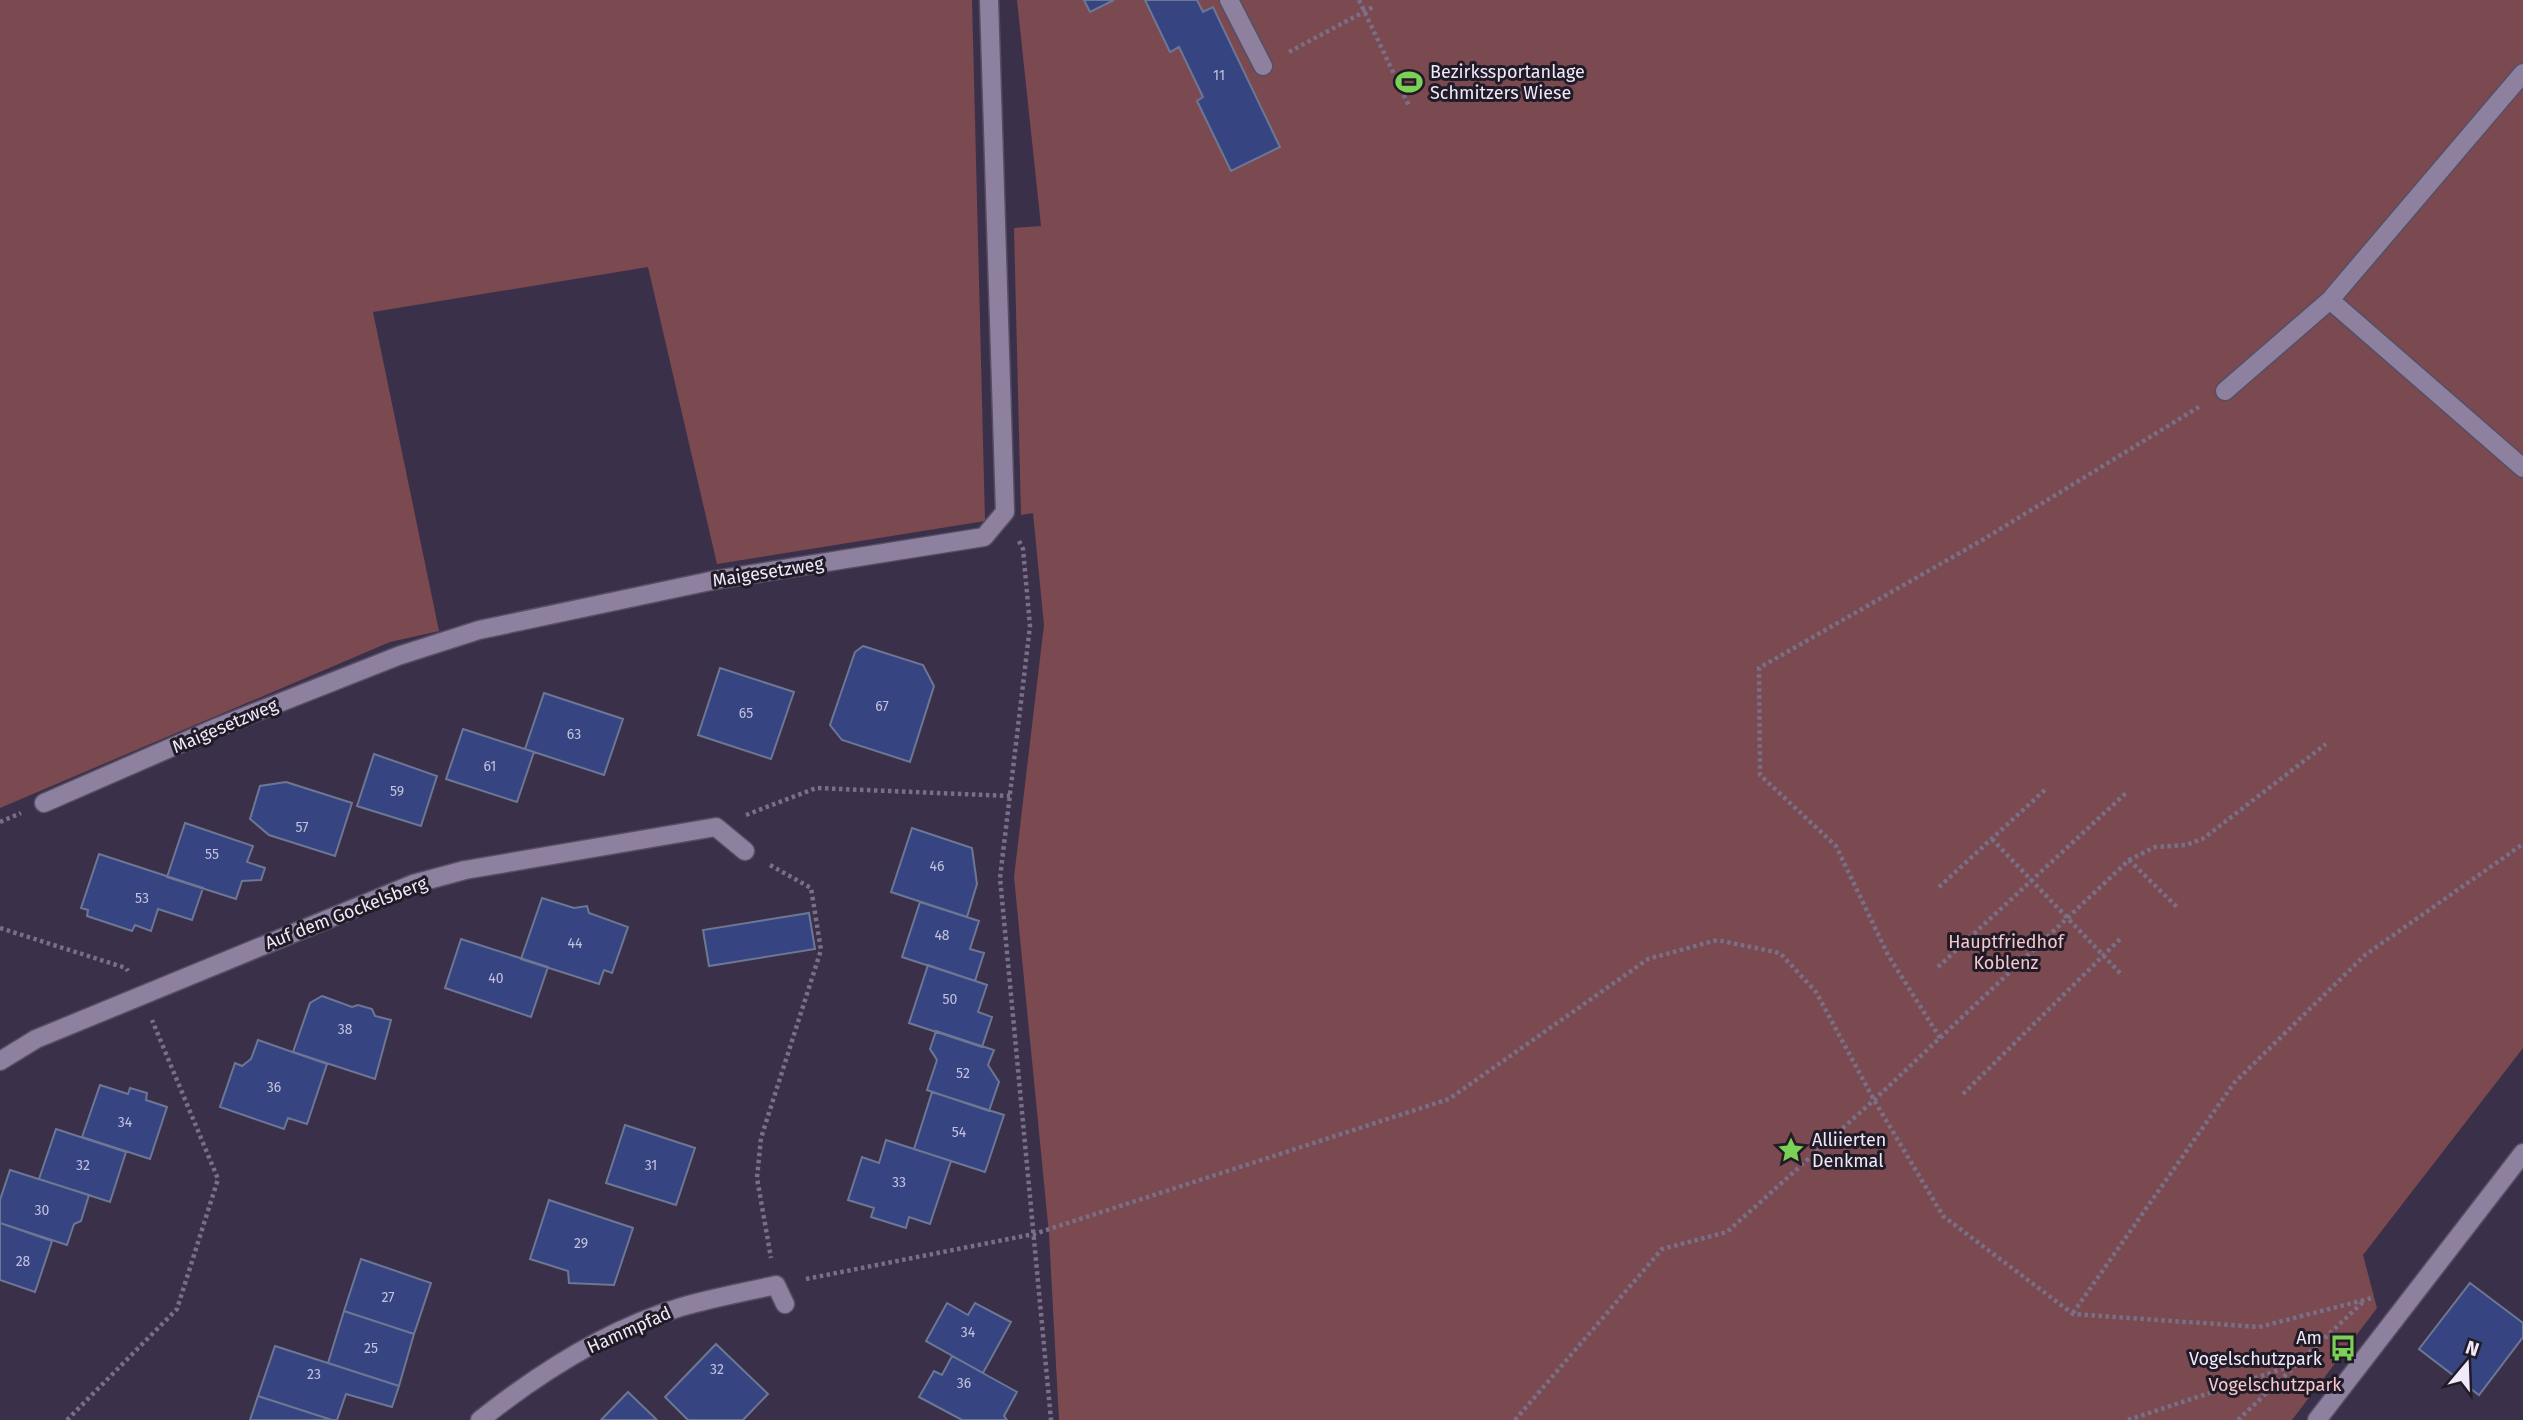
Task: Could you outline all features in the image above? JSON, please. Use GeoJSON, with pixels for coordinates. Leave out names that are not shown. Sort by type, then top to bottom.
{"type":"FeatureCollection","features":[{"type":"Feature","properties":{"kind":"street"},"geometry":{"type":"LineString","coordinates":[[989,0],[1005,512]]}},
{"type":"Feature","properties":{"kind":"street"},"geometry":{"type":"LineString","coordinates":[[1229,0],[1264,66]]}},
{"type":"Feature","properties":{"kind":"street"},"geometry":{"type":"LineString","coordinates":[[2225,391],[2330,300],[2523,73]]}},
{"type":"Feature","properties":{"kind":"street"},"geometry":{"type":"LineString","coordinates":[[2330,300],[2523,468]]}},
{"type":"Feature","properties":{"kind":"street","name":"Maigesetzweg"},"geometry":{"type":"LineString","coordinates":[[44,803],[218,727],[385,661],[479,630],[715,580],[984,537],[1005,512]]}},
{"type":"Feature","properties":{"kind":"street"},"geometry":{"type":"LineString","coordinates":[[716,827],[745,851]]}},
{"type":"Feature","properties":{"kind":"street","name":"Auf dem Gockelsberg"},"geometry":{"type":"LineString","coordinates":[[0,1060],[36,1039],[412,884],[465,870],[716,827]]}},
{"type":"Feature","properties":{"kind":"street"},"geometry":{"type":"LineString","coordinates":[[2317,1420],[2523,1153]]}},
{"type":"Feature","properties":{"kind":"street"},"geometry":{"type":"LineString","coordinates":[[776,1285],[785,1304]]}},
{"type":"Feature","properties":{"kind":"street","name":"Hammpfad"},"geometry":{"type":"LineString","coordinates":[[480,1420],[526,1383],[599,1342],[680,1307],[776,1285]]}},
{"type":"Feature","properties":{"kind":"path"},"geometry":{"type":"LineString","coordinates":[[1359,0],[1409,106]]}},
{"type":"Feature","properties":{"kind":"path"},"geometry":{"type":"LineString","coordinates":[[1264,66],[1373,7]]}},
{"type":"Feature","properties":{"kind":"path"},"geometry":{"type":"LineString","coordinates":[[1940,1038],[1888,955],[1836,846],[1760,775],[1759,668],[1984,539],[2225,391]]}},
{"type":"Feature","properties":{"kind":"path"},"geometry":{"type":"LineString","coordinates":[[1005,512],[1023,549],[1030,626],[1000,878],[1052,1420]]}},
{"type":"Feature","properties":{"kind":"path"},"geometry":{"type":"LineString","coordinates":[[1515,1420],[1662,1249],[1727,1232],[1874,1100],[2129,860],[2155,847],[2186,845],[2204,838],[2326,744]]}},
{"type":"Feature","properties":{"kind":"path"},"geometry":{"type":"LineString","coordinates":[[716,827],[816,788],[1010,796]]}},
{"type":"Feature","properties":{"kind":"path"},"geometry":{"type":"LineString","coordinates":[[1939,887],[2048,789]]}},
{"type":"Feature","properties":{"kind":"path"},"geometry":{"type":"LineString","coordinates":[[1938,967],[2126,793]]}},
{"type":"Feature","properties":{"kind":"path"},"geometry":{"type":"LineString","coordinates":[[1992,839],[2121,974]]}},
{"type":"Feature","properties":{"kind":"path"},"geometry":{"type":"LineString","coordinates":[[2073,1314],[2234,1083],[2364,955],[2523,845]]}},
{"type":"Feature","properties":{"kind":"path"},"geometry":{"type":"LineString","coordinates":[[745,851],[811,888],[821,950],[761,1138],[757,1178],[776,1285],[1034,1234],[1449,1099],[1648,959],[1717,940],[1780,953],[1816,992],[1874,1100],[1943,1216],[2073,1314],[2259,1327],[2365,1300],[2238,1420]]}},
{"type":"Feature","properties":{"kind":"path"},"geometry":{"type":"LineString","coordinates":[[2129,860],[2179,909]]}},
{"type":"Feature","properties":{"kind":"path"},"geometry":{"type":"LineString","coordinates":[[0,928],[126,968]]}},
{"type":"Feature","properties":{"kind":"path"},"geometry":{"type":"LineString","coordinates":[[1963,1094],[2121,938]]}},
{"type":"Feature","properties":{"kind":"path"},"geometry":{"type":"LineString","coordinates":[[67,1420],[177,1309],[218,1179],[159,1035]]}},
{"type":"Feature","properties":{"kind":"path"},"geometry":{"type":"LineString","coordinates":[[2128,1420],[2297,1364]]}},
{"type":"Feature","properties":{"kind":"green space"},"geometry":{"type":"Polygon","coordinates":[[[0,0],[972,0],[985,521],[717,564],[648,267],[373,312],[439,631],[390,642],[0,808],[0,0]]]}},
{"type":"Feature","properties":{"kind":"green space","name":"Hauptfriedhof Koblenz"},"geometry":{"type":"Polygon","coordinates":[[[1017,0],[2523,0],[2523,1048],[2363,1255],[2377,1308],[2292,1420],[1059,1420],[1049,1234],[1014,877],[1044,625],[1033,513],[1021,515],[1014,228],[1041,226],[1017,0]]]}},
{"type":"Feature","properties":{"kind":"building"},"geometry":{"type":"Polygon","coordinates":[[[1084,0],[1114,0],[1090,12],[1084,0]]]}},
{"type":"Feature","properties":{"kind":"building"},"geometry":{"type":"Polygon","coordinates":[[[1145,0],[1197,0],[1203,12],[1213,7],[1280,147],[1231,171],[1197,101],[1203,97],[1179,47],[1170,52],[1145,0]]]}},
{"type":"Feature","properties":{"kind":"building"},"geometry":{"type":"Polygon","coordinates":[[[863,646],[923,665],[934,686],[910,762],[842,740],[830,725],[855,652],[863,646]]]}},
{"type":"Feature","properties":{"kind":"building"},"geometry":{"type":"Polygon","coordinates":[[[720,668],[794,692],[771,759],[698,735],[720,668]]]}},
{"type":"Feature","properties":{"kind":"building"},"geometry":{"type":"Polygon","coordinates":[[[544,693],[623,719],[604,775],[525,749],[544,693]]]}},
{"type":"Feature","properties":{"kind":"building"},"geometry":{"type":"Polygon","coordinates":[[[463,729],[534,752],[517,802],[446,779],[463,729]]]}},
{"type":"Feature","properties":{"kind":"building"},"geometry":{"type":"Polygon","coordinates":[[[374,754],[437,776],[421,826],[357,806],[374,754]]]}},
{"type":"Feature","properties":{"kind":"building"},"geometry":{"type":"Polygon","coordinates":[[[286,782],[352,803],[335,856],[269,835],[250,819],[260,786],[286,782]]]}},
{"type":"Feature","properties":{"kind":"building"},"geometry":{"type":"Polygon","coordinates":[[[185,823],[253,846],[247,862],[265,868],[261,880],[242,881],[236,899],[167,877],[185,823]]]}},
{"type":"Feature","properties":{"kind":"building"},"geometry":{"type":"Polygon","coordinates":[[[912,828],[972,848],[977,884],[967,917],[891,892],[912,828]]]}},
{"type":"Feature","properties":{"kind":"building"},"geometry":{"type":"Polygon","coordinates":[[[99,854],[203,888],[192,920],[158,909],[151,931],[135,925],[132,931],[87,916],[88,910],[81,908],[99,854]]]}},
{"type":"Feature","properties":{"kind":"building"},"geometry":{"type":"Polygon","coordinates":[[[542,898],[574,908],[587,906],[589,913],[628,927],[612,973],[604,970],[599,984],[521,959],[542,898]]]}},
{"type":"Feature","properties":{"kind":"building"},"geometry":{"type":"Polygon","coordinates":[[[920,902],[979,921],[970,949],[984,953],[975,981],[902,957],[920,902]]]}},
{"type":"Feature","properties":{"kind":"building"},"geometry":{"type":"Polygon","coordinates":[[[809,913],[815,949],[709,966],[703,930],[809,913]]]}},
{"type":"Feature","properties":{"kind":"building"},"geometry":{"type":"Polygon","coordinates":[[[461,939],[548,967],[531,1017],[445,988],[461,939]]]}},
{"type":"Feature","properties":{"kind":"building"},"geometry":{"type":"Polygon","coordinates":[[[928,965],[987,985],[978,1012],[992,1017],[982,1047],[909,1023],[928,965]]]}},
{"type":"Feature","properties":{"kind":"building"},"geometry":{"type":"Polygon","coordinates":[[[322,996],[352,1007],[358,1005],[372,1009],[375,1016],[391,1020],[375,1079],[293,1052],[310,1003],[322,996]]]}},
{"type":"Feature","properties":{"kind":"building"},"geometry":{"type":"Polygon","coordinates":[[[936,1031],[994,1050],[988,1065],[999,1082],[989,1111],[927,1090],[937,1060],[930,1049],[936,1031]]]}},
{"type":"Feature","properties":{"kind":"building"},"geometry":{"type":"Polygon","coordinates":[[[258,1040],[327,1064],[307,1124],[288,1118],[284,1129],[220,1107],[235,1063],[242,1066],[251,1059],[258,1040]]]}},
{"type":"Feature","properties":{"kind":"building"},"geometry":{"type":"Polygon","coordinates":[[[100,1085],[128,1094],[130,1088],[147,1093],[146,1100],[167,1107],[150,1159],[82,1137],[100,1085]]]}},
{"type":"Feature","properties":{"kind":"building"},"geometry":{"type":"Polygon","coordinates":[[[932,1092],[1004,1115],[985,1172],[914,1149],[932,1092]]]}},
{"type":"Feature","properties":{"kind":"building"},"geometry":{"type":"Polygon","coordinates":[[[625,1125],[695,1148],[676,1205],[606,1183],[625,1125]]]}},
{"type":"Feature","properties":{"kind":"building"},"geometry":{"type":"Polygon","coordinates":[[[56,1129],[126,1152],[110,1202],[39,1179],[56,1129]]]}},
{"type":"Feature","properties":{"kind":"building"},"geometry":{"type":"Polygon","coordinates":[[[886,1140],[951,1161],[930,1224],[909,1217],[906,1228],[871,1217],[874,1208],[848,1200],[862,1157],[879,1163],[886,1140]]]}},
{"type":"Feature","properties":{"kind":"building"},"geometry":{"type":"Polygon","coordinates":[[[10,1170],[89,1195],[81,1221],[74,1224],[67,1245],[0,1223],[0,1200],[10,1170]]]}},
{"type":"Feature","properties":{"kind":"building"},"geometry":{"type":"Polygon","coordinates":[[[549,1200],[633,1228],[614,1285],[569,1283],[568,1271],[530,1259],[549,1200]]]}},
{"type":"Feature","properties":{"kind":"building"},"geometry":{"type":"Polygon","coordinates":[[[0,1223],[52,1241],[35,1292],[0,1280],[0,1223]]]}},
{"type":"Feature","properties":{"kind":"building"},"geometry":{"type":"Polygon","coordinates":[[[361,1259],[431,1283],[414,1334],[344,1311],[361,1259]]]}},
{"type":"Feature","properties":{"kind":"building"},"geometry":{"type":"Polygon","coordinates":[[[2470,1283],[2523,1323],[2523,1337],[2479,1395],[2419,1349],[2470,1283]]]}},
{"type":"Feature","properties":{"kind":"building"},"geometry":{"type":"Polygon","coordinates":[[[947,1303],[968,1315],[975,1303],[1011,1322],[983,1373],[926,1341],[947,1303]]]}},
{"type":"Feature","properties":{"kind":"building"},"geometry":{"type":"Polygon","coordinates":[[[344,1311],[414,1334],[399,1386],[328,1363],[344,1311]]]}},
{"type":"Feature","properties":{"kind":"building"},"geometry":{"type":"Polygon","coordinates":[[[716,1344],[768,1394],[743,1420],[688,1420],[665,1397],[716,1344]]]}},
{"type":"Feature","properties":{"kind":"building"},"geometry":{"type":"Polygon","coordinates":[[[275,1346],[399,1386],[392,1407],[346,1394],[337,1420],[332,1420],[258,1396],[275,1346]]]}},
{"type":"Feature","properties":{"kind":"building"},"geometry":{"type":"Polygon","coordinates":[[[952,1356],[1017,1392],[1004,1416],[1007,1420],[962,1420],[919,1397],[934,1371],[942,1375],[952,1356]]]}},
{"type":"Feature","properties":{"kind":"building"},"geometry":{"type":"Polygon","coordinates":[[[628,1392],[657,1420],[601,1420],[628,1392]]]}},
{"type":"Feature","properties":{"kind":"building"},"geometry":{"type":"Polygon","coordinates":[[[258,1396],[332,1420],[250,1420],[258,1396]]]}},
{"type":"Feature","properties":{"kind":"place","name":"Bezirkssportanlage Schmitzers Wiese"},"geometry":{"type":"Point","coordinates":[1409,82]}},
{"type":"Feature","properties":{"kind":"place","name":"Alliierten Denkmal"},"geometry":{"type":"Point","coordinates":[1791,1150]}},
{"type":"Feature","properties":{"kind":"place","name":"Am Vogelschutzpark"},"geometry":{"type":"Point","coordinates":[2343,1348]}},
{"type":"Feature","properties":{"kind":"park label","name":"Vogelschutzpark"},"geometry":{"type":"Point","coordinates":[2275,1385]}}]}
